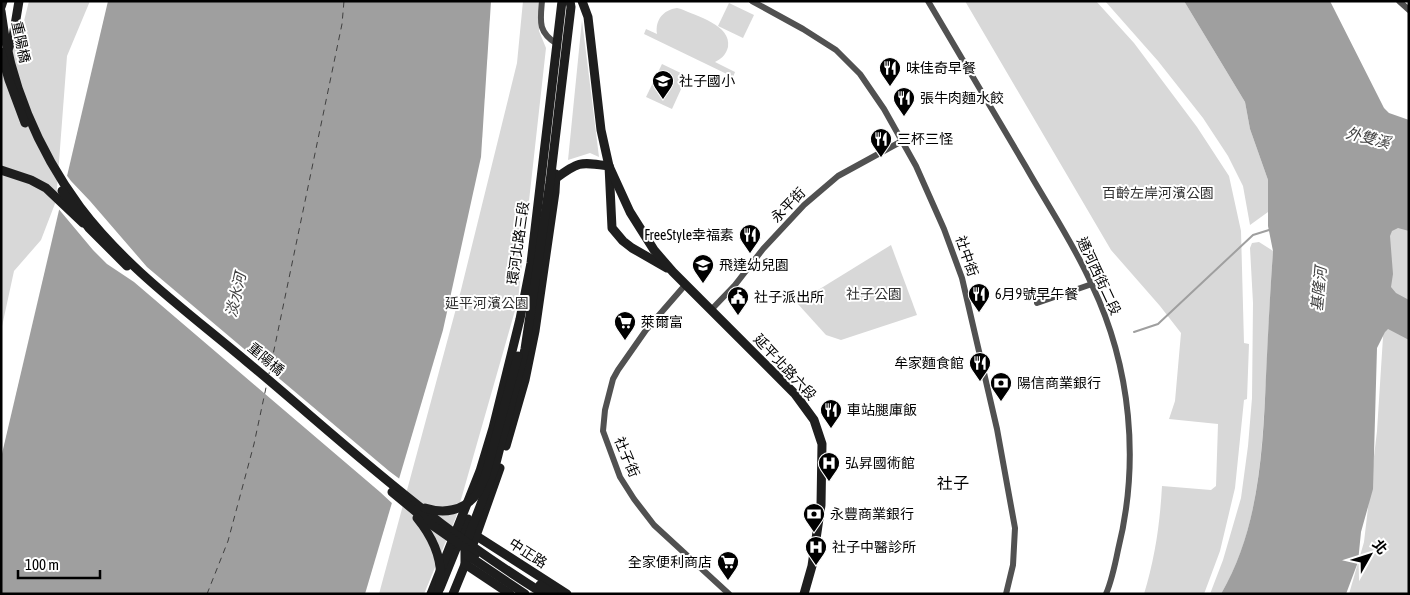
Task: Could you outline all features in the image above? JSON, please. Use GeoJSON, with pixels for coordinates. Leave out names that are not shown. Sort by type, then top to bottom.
{"type":"FeatureCollection","features":[{"type":"Feature","properties":{"kind":"main road"},"geometry":{"type":"LineString","coordinates":[[1,9],[3,1]]}},
{"type":"Feature","properties":{"kind":"main road"},"geometry":{"type":"LineString","coordinates":[[1,61],[13,37],[18,1]]}},
{"type":"Feature","properties":{"kind":"main road","name":"環河北路三段"},"geometry":{"type":"LineString","coordinates":[[431,594],[480,471],[493,428],[520,319],[531,263],[562,1]]}},
{"type":"Feature","properties":{"kind":"main road"},"geometry":{"type":"LineString","coordinates":[[453,594],[465,564],[468,548],[494,466],[525,350],[550,182],[572,7],[570,1]]}},
{"type":"Feature","properties":{"kind":"main road"},"geometry":{"type":"LineString","coordinates":[[442,565],[468,548],[475,535],[496,481],[525,380],[544,276],[576,1]]}},
{"type":"Feature","properties":{"kind":"main road","name":"延平北路六段"},"geometry":{"type":"LineString","coordinates":[[582,1],[588,17],[601,130],[609,166],[612,228],[632,248],[673,272]]}},
{"type":"Feature","properties":{"kind":"main road","name":"重陽橋"},"geometry":{"type":"LineString","coordinates":[[1,9],[4,34],[20,95],[36,135],[81,209],[124,256],[457,539],[544,594]]}},
{"type":"Feature","properties":{"kind":"main road","name":"重陽橋"},"geometry":{"type":"LineString","coordinates":[[1,52],[20,110],[38,150],[73,208],[118,258],[382,482],[534,594]]}},
{"type":"Feature","properties":{"kind":"main road"},"geometry":{"type":"LineString","coordinates":[[555,179],[580,163],[586,162],[609,166]]}},
{"type":"Feature","properties":{"kind":"main road","name":"延平北路六段"},"geometry":{"type":"LineString","coordinates":[[609,166],[631,214],[654,250],[673,272],[795,394],[814,420],[820,433],[822,454],[821,505],[812,566],[804,594]]}},
{"type":"Feature","properties":{"kind":"main road"},"geometry":{"type":"LineString","coordinates":[[1,170],[31,180],[46,188],[89,228]]}},
{"type":"Feature","properties":{"kind":"main road"},"geometry":{"type":"LineString","coordinates":[[419,506],[433,510],[456,510],[466,505],[477,494],[485,477],[518,356],[521,336],[520,319]]}},
{"type":"Feature","properties":{"kind":"main road"},"geometry":{"type":"LineString","coordinates":[[437,594],[481,490],[493,428]]}},
{"type":"Feature","properties":{"kind":"main road"},"geometry":{"type":"LineString","coordinates":[[382,482],[418,519],[434,542],[439,557],[441,574],[437,594]]}},
{"type":"Feature","properties":{"kind":"main road","name":"中正路"},"geometry":{"type":"LineString","coordinates":[[475,535],[567,594]]}},
{"type":"Feature","properties":{"kind":"main road"},"geometry":{"type":"LineString","coordinates":[[457,539],[465,554],[525,594]]}},
{"type":"Feature","properties":{"kind":"main road"},"geometry":{"type":"LineString","coordinates":[[457,539],[476,543],[554,594]]}},
{"type":"Feature","properties":{"kind":"main road"},"geometry":{"type":"LineString","coordinates":[[468,548],[539,594]]}},
{"type":"Feature","properties":{"kind":"main road"},"geometry":{"type":"LineString","coordinates":[[465,564],[510,594]]}},
{"type":"Feature","properties":{"kind":"street"},"geometry":{"type":"LineString","coordinates":[[542,1],[540,16],[542,29],[547,37],[557,44]]}},
{"type":"Feature","properties":{"kind":"street","name":"社中街"},"geometry":{"type":"LineString","coordinates":[[752,1],[803,29],[836,50],[860,74],[884,109],[931,197],[962,278],[993,410],[1014,528],[1013,565],[1006,594]]}},
{"type":"Feature","properties":{"kind":"street","name":"通河西街二段"},"geometry":{"type":"LineString","coordinates":[[928,1],[1050,208],[1092,284],[1105,316],[1121,368],[1129,433],[1129,481],[1124,526],[1106,594]]}},
{"type":"Feature","properties":{"kind":"street"},"geometry":{"type":"LineString","coordinates":[[1399,1],[1409,10]]}},
{"type":"Feature","properties":{"kind":"street","name":"永平街"},"geometry":{"type":"LineString","coordinates":[[711,310],[738,281],[763,249],[804,205],[838,176],[902,141]]}},
{"type":"Feature","properties":{"kind":"street","name":"社子街"},"geometry":{"type":"LineString","coordinates":[[686,284],[646,330],[618,370],[613,379],[605,410],[603,431],[620,476],[644,513],[654,525],[729,594]]}},
{"type":"Feature","properties":{"kind":"street"},"geometry":{"type":"LineString","coordinates":[[1037,303],[1092,284]]}},
{"type":"Feature","properties":{"kind":"green space"},"geometry":{"type":"Polygon","coordinates":[[[29,1],[90,1],[67,56],[56,201],[41,240],[14,271],[1,331],[1,71],[22,29],[29,1]]]}},
{"type":"Feature","properties":{"kind":"green space","name":"延平河濱公園"},"geometry":{"type":"Polygon","coordinates":[[[523,1],[542,1],[539,31],[546,48],[518,300],[456,517],[424,594],[379,594],[461,290],[517,63],[523,1]]]}},
{"type":"Feature","properties":{"kind":"green space","name":"百齡左岸河濱公園"},"geometry":{"type":"Polygon","coordinates":[[[965,1],[1096,1],[1134,43],[1197,127],[1229,176],[1241,231],[1244,343],[1249,344],[1247,399],[1244,400],[1235,488],[1220,551],[1204,594],[1144,594],[1156,540],[1162,486],[1211,490],[1216,486],[1218,424],[1169,419],[1175,401],[1181,333],[1111,250],[965,1]]]}},
{"type":"Feature","properties":{"kind":"green space"},"geometry":{"type":"Polygon","coordinates":[[[1105,1],[1184,1],[1245,102],[1250,129],[1268,180],[1268,212],[1250,225],[1243,186],[1228,156],[1203,118],[1158,61],[1105,1]]]}},
{"type":"Feature","properties":{"kind":"green space"},"geometry":{"type":"Polygon","coordinates":[[[729,3],[754,15],[743,38],[718,26],[729,3]]]}},
{"type":"Feature","properties":{"kind":"green space"},"geometry":{"type":"Polygon","coordinates":[[[677,8],[712,22],[724,33],[728,39],[728,47],[723,56],[715,62],[735,72],[733,77],[644,34],[646,29],[657,34],[657,24],[661,16],[677,8]]]}},
{"type":"Feature","properties":{"kind":"green space"},"geometry":{"type":"Polygon","coordinates":[[[582,20],[599,157],[590,153],[568,160],[582,20]]]}},
{"type":"Feature","properties":{"kind":"green space"},"geometry":{"type":"Polygon","coordinates":[[[662,64],[687,76],[672,109],[646,97],[662,64]]]}},
{"type":"Feature","properties":{"kind":"green space"},"geometry":{"type":"Polygon","coordinates":[[[1390,228],[1409,230],[1409,594],[1349,594],[1364,542],[1377,431],[1390,228]]]}},
{"type":"Feature","properties":{"kind":"green space"},"geometry":{"type":"Polygon","coordinates":[[[1259,242],[1273,251],[1260,463],[1251,517],[1244,544],[1221,594],[1210,594],[1223,560],[1241,498],[1252,398],[1253,303],[1250,248],[1252,243],[1259,242]]]}},
{"type":"Feature","properties":{"kind":"green space","name":"社子公園"},"geometry":{"type":"Polygon","coordinates":[[[891,245],[917,315],[841,340],[826,335],[797,303],[891,245]]]}},
{"type":"Feature","properties":{"kind":"water","name":"淡水河"},"geometry":{"type":"Polygon","coordinates":[[[108,1],[491,1],[481,157],[443,330],[365,594],[1,594],[1,458],[108,1]]]}},
{"type":"Feature","properties":{"kind":"water"},"geometry":{"type":"Polygon","coordinates":[[[1184,1],[1330,1],[1384,108],[1389,113],[1409,120],[1409,231],[1398,228],[1392,231],[1390,236],[1393,274],[1391,287],[1396,293],[1409,300],[1409,340],[1388,329],[1377,348],[1373,489],[1361,532],[1358,562],[1346,594],[1221,594],[1234,569],[1244,543],[1257,488],[1263,432],[1273,251],[1268,226],[1268,180],[1250,129],[1245,102],[1184,1]]]}},
{"type":"Feature","properties":{"kind":"pier"},"geometry":{"type":"Polygon","coordinates":[[[65,173],[147,267],[401,480],[394,505],[134,282],[107,264],[93,250],[57,207],[65,173]]]}},
{"type":"Feature","properties":{"kind":"waterway"},"geometry":{"type":"LineString","coordinates":[[1134,332],[1158,324],[1253,235],[1269,230]]}},
{"type":"Feature","properties":{"kind":"ferry route"},"geometry":{"type":"LineString","coordinates":[[269,374],[342,24],[344,1]]}},
{"type":"Feature","properties":{"kind":"ferry route"},"geometry":{"type":"LineString","coordinates":[[207,594],[228,541],[254,444],[267,383]]}},
{"type":"Feature","properties":{"kind":"place","name":"味佳奇早餐"},"geometry":{"type":"Point","coordinates":[890,87]}},
{"type":"Feature","properties":{"kind":"place","name":"社子國小"},"geometry":{"type":"Point","coordinates":[663,100]}},
{"type":"Feature","properties":{"kind":"place","name":"張牛肉麵水餃"},"geometry":{"type":"Point","coordinates":[904,117]}},
{"type":"Feature","properties":{"kind":"place","name":"三杯三怪"},"geometry":{"type":"Point","coordinates":[881,158]}},
{"type":"Feature","properties":{"kind":"place","name":"FreeStyle幸福素"},"geometry":{"type":"Point","coordinates":[750,254]}},
{"type":"Feature","properties":{"kind":"place","name":"飛達幼兒園"},"geometry":{"type":"Point","coordinates":[703,284]}},
{"type":"Feature","properties":{"kind":"place","name":"6月9號早午餐"},"geometry":{"type":"Point","coordinates":[979,313]}},
{"type":"Feature","properties":{"kind":"place","name":"社子派出所"},"geometry":{"type":"Point","coordinates":[738,316]}},
{"type":"Feature","properties":{"kind":"place","name":"萊爾富"},"geometry":{"type":"Point","coordinates":[625,341]}},
{"type":"Feature","properties":{"kind":"place","name":"牟家麵食館"},"geometry":{"type":"Point","coordinates":[980,382]}},
{"type":"Feature","properties":{"kind":"place","name":"陽信商業銀行"},"geometry":{"type":"Point","coordinates":[1001,402]}},
{"type":"Feature","properties":{"kind":"place","name":"車站腿庫飯"},"geometry":{"type":"Point","coordinates":[831,429]}},
{"type":"Feature","properties":{"kind":"place","name":"弘昇國術館"},"geometry":{"type":"Point","coordinates":[829,482]}},
{"type":"Feature","properties":{"kind":"place","name":"永豐商業銀行"},"geometry":{"type":"Point","coordinates":[814,533]}},
{"type":"Feature","properties":{"kind":"place","name":"社子中醫診所"},"geometry":{"type":"Point","coordinates":[816,566]}},
{"type":"Feature","properties":{"kind":"place","name":"全家便利商店"},"geometry":{"type":"Point","coordinates":[728,581]}},
{"type":"Feature","properties":{"kind":"district","name":"社子"},"geometry":{"type":"Point","coordinates":[953,483]}},
{"type":"Feature","properties":{"kind":"water label","name":"外雙溪"},"geometry":{"type":"Point","coordinates":[1368,138]}},
{"type":"Feature","properties":{"kind":"water label","name":"基隆河"},"geometry":{"type":"Point","coordinates":[1319,289]}}]}
